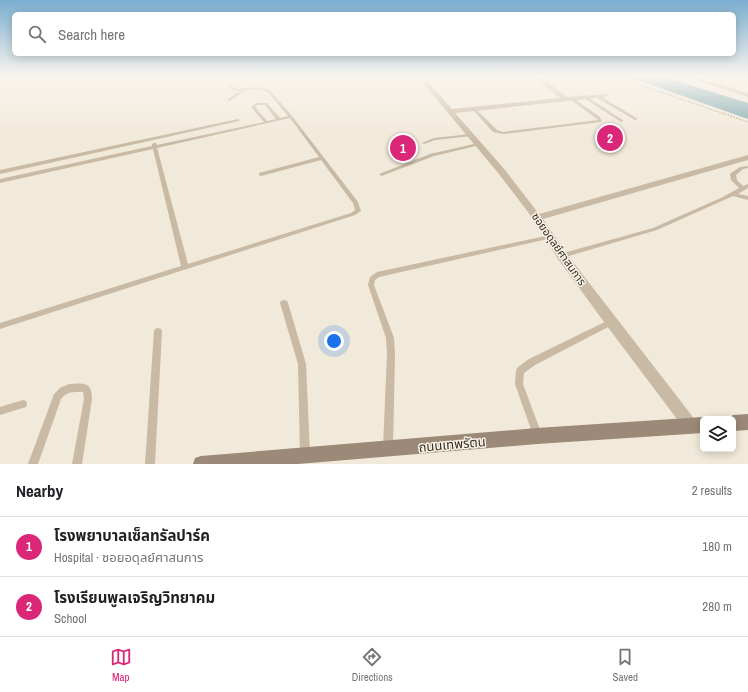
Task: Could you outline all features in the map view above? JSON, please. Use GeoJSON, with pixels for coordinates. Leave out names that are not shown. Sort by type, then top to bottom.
{"type":"FeatureCollection","features":[{"type":"Feature","properties":{"kind":"main road"},"geometry":{"type":"LineString","coordinates":[[736,423],[748,422]]}},
{"type":"Feature","properties":{"kind":"main road","name":"ถนนเทพรัตน"},"geometry":{"type":"LineString","coordinates":[[201,464],[537,436],[697,426]]}},
{"type":"Feature","properties":{"kind":"street","name":"ซอยอดุลย์ศาสนการ"},"geometry":{"type":"LineString","coordinates":[[439,99],[537,218],[562,256],[611,322],[697,426]]}},
{"type":"Feature","properties":{"kind":"street"},"geometry":{"type":"LineString","coordinates":[[450,111],[569,99]]}},
{"type":"Feature","properties":{"kind":"street"},"geometry":{"type":"LineString","coordinates":[[537,218],[748,156]]}},
{"type":"Feature","properties":{"kind":"lane"},"geometry":{"type":"LineString","coordinates":[[0,326],[353,214],[358,211],[356,203],[275,99]]}},
{"type":"Feature","properties":{"kind":"lane"},"geometry":{"type":"LineString","coordinates":[[473,108],[495,131],[503,133],[600,121],[598,118],[569,99]]}},
{"type":"Feature","properties":{"kind":"lane"},"geometry":{"type":"LineString","coordinates":[[588,99],[622,121]]}},
{"type":"Feature","properties":{"kind":"lane"},"geometry":{"type":"LineString","coordinates":[[601,99],[636,119]]}},
{"type":"Feature","properties":{"kind":"lane"},"geometry":{"type":"LineString","coordinates":[[267,123],[253,108],[253,105],[260,103],[266,104],[279,120]]}},
{"type":"Feature","properties":{"kind":"lane"},"geometry":{"type":"LineString","coordinates":[[0,181],[291,117]]}},
{"type":"Feature","properties":{"kind":"lane"},"geometry":{"type":"LineString","coordinates":[[0,172],[238,120]]}},
{"type":"Feature","properties":{"kind":"lane"},"geometry":{"type":"LineString","coordinates":[[424,143],[434,139],[470,135]]}},
{"type":"Feature","properties":{"kind":"lane"},"geometry":{"type":"LineString","coordinates":[[153,138],[185,267]]}},
{"type":"Feature","properties":{"kind":"lane"},"geometry":{"type":"LineString","coordinates":[[382,174],[432,155],[478,144]]}},
{"type":"Feature","properties":{"kind":"lane"},"geometry":{"type":"LineString","coordinates":[[428,150],[432,155]]}},
{"type":"Feature","properties":{"kind":"lane"},"geometry":{"type":"LineString","coordinates":[[261,174],[322,158]]}},
{"type":"Feature","properties":{"kind":"lane"},"geometry":{"type":"LineString","coordinates":[[562,256],[655,229],[733,194],[745,187],[734,180],[733,174],[742,168],[748,167]]}},
{"type":"Feature","properties":{"kind":"lane"},"geometry":{"type":"LineString","coordinates":[[733,194],[748,198]]}},
{"type":"Feature","properties":{"kind":"lane"},"geometry":{"type":"LineString","coordinates":[[388,449],[391,354],[390,338],[370,285],[372,279],[377,275],[550,237]]}},
{"type":"Feature","properties":{"kind":"lane"},"geometry":{"type":"LineString","coordinates":[[284,303],[302,364],[305,456]]}},
{"type":"Feature","properties":{"kind":"lane"},"geometry":{"type":"LineString","coordinates":[[537,436],[519,384],[520,371],[532,362],[611,322]]}},
{"type":"Feature","properties":{"kind":"lane"},"geometry":{"type":"LineString","coordinates":[[150,464],[158,331]]}},
{"type":"Feature","properties":{"kind":"lane"},"geometry":{"type":"LineString","coordinates":[[33,464],[57,396],[66,388],[84,388],[88,391],[88,399],[77,464]]}},
{"type":"Feature","properties":{"kind":"lane"},"geometry":{"type":"LineString","coordinates":[[0,411],[22,404]]}},
{"type":"Feature","properties":{"kind":"path"},"geometry":{"type":"LineString","coordinates":[[680,99],[748,122]]}},
{"type":"Feature","properties":{"kind":"water"},"geometry":{"type":"Polygon","coordinates":[[[690,99],[734,99],[748,103],[748,119],[690,99]]]}},
{"type":"Feature","properties":{"kind":"place","name":"โรงเรียนพูลเจริญวิทยาคม"},"geometry":{"type":"Point","coordinates":[610,138]}},
{"type":"Feature","properties":{"kind":"place","name":"โรงพยาบาลเซ็ลทรัลปาร์ค"},"geometry":{"type":"Point","coordinates":[403,148]}}]}
